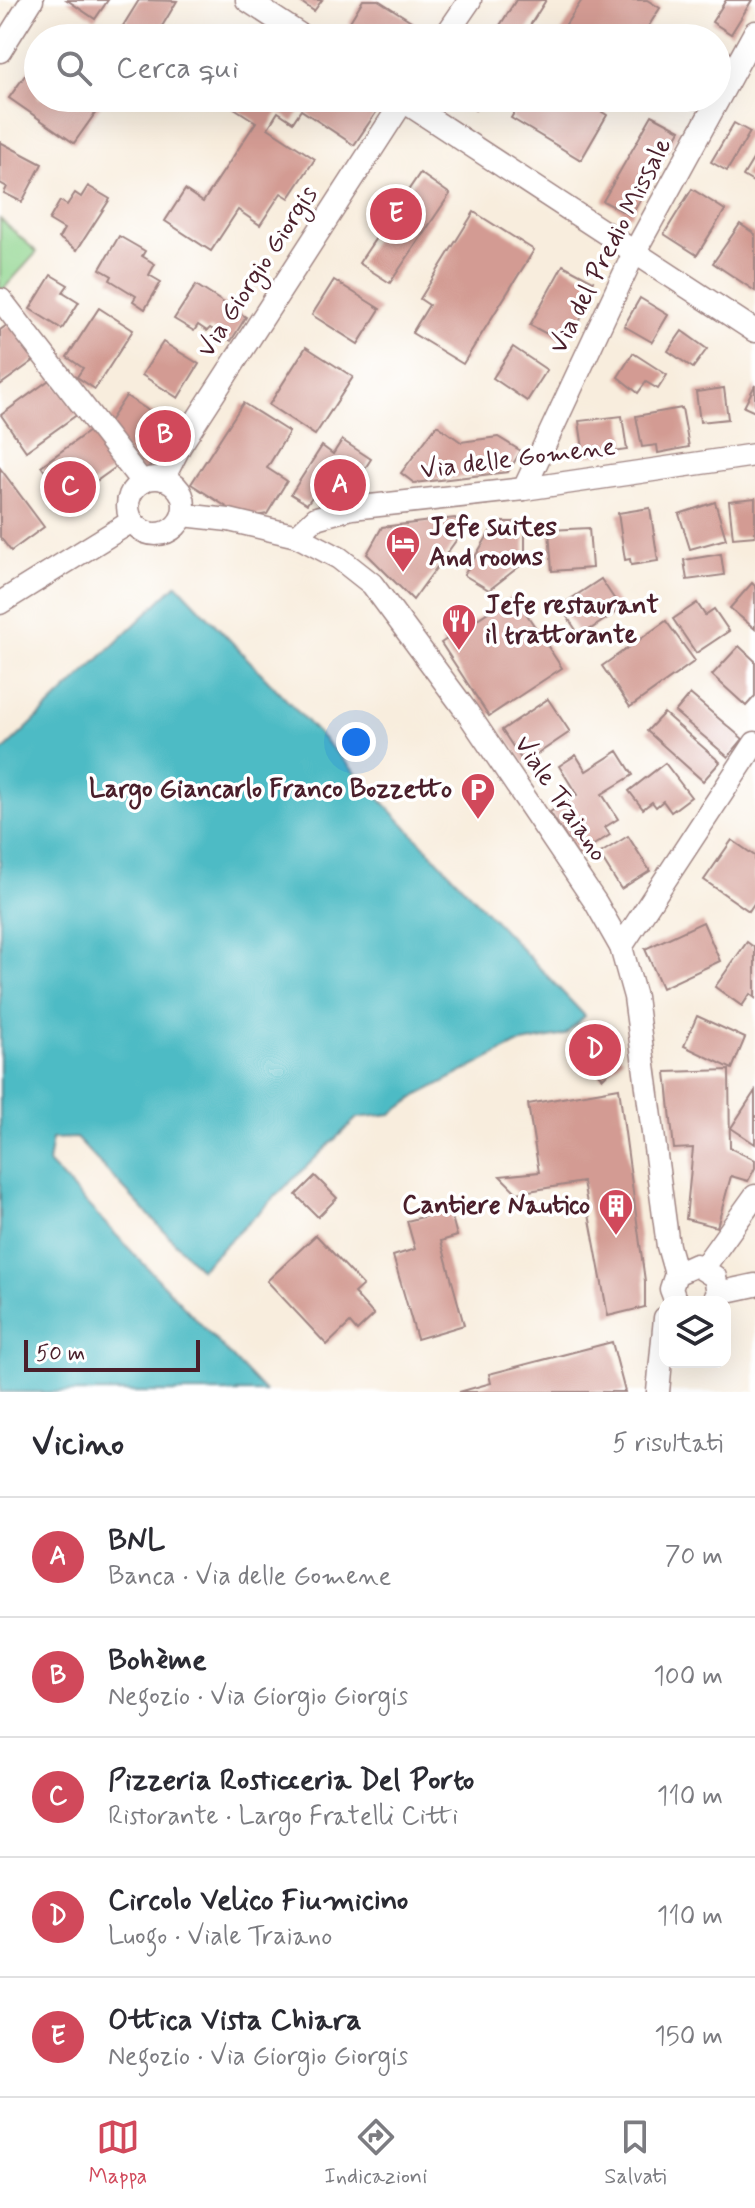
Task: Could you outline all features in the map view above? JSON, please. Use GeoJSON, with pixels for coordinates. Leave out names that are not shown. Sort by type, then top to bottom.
{"type":"FeatureCollection","features":[{"type":"Feature","properties":{"kind":"street"},"geometry":{"type":"LineString","coordinates":[[0,51],[32,0]]}},
{"type":"Feature","properties":{"kind":"street"},"geometry":{"type":"LineString","coordinates":[[247,0],[284,24]]}},
{"type":"Feature","properties":{"kind":"street"},"geometry":{"type":"LineString","coordinates":[[454,24],[470,0]]}},
{"type":"Feature","properties":{"kind":"street","name":"Via del Predio Missale"},"geometry":{"type":"LineString","coordinates":[[731,76],[755,32]]}},
{"type":"Feature","properties":{"kind":"street","name":"Via Giorgio Giorgis"},"geometry":{"type":"LineString","coordinates":[[152,480],[180,446],[394,112]]}},
{"type":"Feature","properties":{"kind":"street"},"geometry":{"type":"LineString","coordinates":[[422,112],[755,331]]}},
{"type":"Feature","properties":{"kind":"street","name":"Via del Predio Missale"},"geometry":{"type":"LineString","coordinates":[[524,489],[634,253],[711,112]]}},
{"type":"Feature","properties":{"kind":"street"},"geometry":{"type":"LineString","coordinates":[[1,300],[152,480],[172,483],[182,497],[183,515],[179,523],[164,533],[146,532],[132,521],[128,504],[130,495],[152,480]]}},
{"type":"Feature","properties":{"kind":"street","name":"Via delle Gomene"},"geometry":{"type":"LineString","coordinates":[[297,536],[309,522],[337,510],[524,489],[755,455]]}},
{"type":"Feature","properties":{"kind":"street","name":"Viale Traiano"},"geometry":{"type":"LineString","coordinates":[[183,515],[229,520],[297,536],[350,566],[389,604],[490,744],[621,947],[638,1011],[668,1246],[676,1274],[671,1289],[674,1296]]}},
{"type":"Feature","properties":{"kind":"street"},"geometry":{"type":"LineString","coordinates":[[0,603],[132,521]]}},
{"type":"Feature","properties":{"kind":"street"},"geometry":{"type":"LineString","coordinates":[[621,947],[755,743]]}},
{"type":"Feature","properties":{"kind":"street"},"geometry":{"type":"LineString","coordinates":[[704,1267],[755,1196]]}},
{"type":"Feature","properties":{"kind":"street"},"geometry":{"type":"LineString","coordinates":[[676,1274],[688,1266],[704,1267],[715,1277],[715,1296]]}},
{"type":"Feature","properties":{"kind":"street"},"geometry":{"type":"LineString","coordinates":[[718,1296],[755,1285]]}},
{"type":"Feature","properties":{"kind":"street"},"geometry":{"type":"LineString","coordinates":[[658,1392],[660,1368]]}},
{"type":"Feature","properties":{"kind":"green space"},"geometry":{"type":"Polygon","coordinates":[[[0,219],[37,252],[0,293],[0,219]]]}},
{"type":"Feature","properties":{"kind":"water"},"geometry":{"type":"Polygon","coordinates":[[[177,584],[585,1016],[565,1035],[517,1044],[420,1094],[391,1114],[357,1118],[200,1269],[76,1138],[52,1139],[48,1163],[265,1392],[0,1392],[0,754],[177,584]]]}},
{"type":"Feature","properties":{"kind":"building"},"geometry":{"type":"Polygon","coordinates":[[[67,0],[108,0],[95,19],[67,0]]]}},
{"type":"Feature","properties":{"kind":"building"},"geometry":{"type":"Polygon","coordinates":[[[139,0],[177,1],[163,24],[124,24],[139,0]]]}},
{"type":"Feature","properties":{"kind":"building"},"geometry":{"type":"Polygon","coordinates":[[[298,0],[322,0],[314,11],[298,0]]]}},
{"type":"Feature","properties":{"kind":"building"},"geometry":{"type":"Polygon","coordinates":[[[363,0],[378,0],[416,24],[350,24],[363,0]]]}},
{"type":"Feature","properties":{"kind":"building"},"geometry":{"type":"Polygon","coordinates":[[[516,0],[546,0],[531,24],[501,24],[516,0]]]}},
{"type":"Feature","properties":{"kind":"building"},"geometry":{"type":"Polygon","coordinates":[[[582,0],[647,0],[660,8],[650,24],[566,24],[582,0]]]}},
{"type":"Feature","properties":{"kind":"building"},"geometry":{"type":"Polygon","coordinates":[[[726,0],[752,0],[731,34],[731,24],[712,22],[726,0]]]}},
{"type":"Feature","properties":{"kind":"building"},"geometry":{"type":"Polygon","coordinates":[[[24,77],[24,108],[9,98],[24,77]]]}},
{"type":"Feature","properties":{"kind":"building"},"geometry":{"type":"Polygon","coordinates":[[[29,112],[96,112],[74,143],[29,112]]]}},
{"type":"Feature","properties":{"kind":"building"},"geometry":{"type":"Polygon","coordinates":[[[240,112],[278,112],[268,128],[315,159],[289,198],[281,193],[260,225],[238,210],[211,251],[165,221],[185,190],[203,202],[256,122],[240,112]]]}},
{"type":"Feature","properties":{"kind":"building"},"geometry":{"type":"Polygon","coordinates":[[[278,112],[300,112],[293,122],[278,112]]]}},
{"type":"Feature","properties":{"kind":"building"},"geometry":{"type":"Polygon","coordinates":[[[304,112],[376,112],[354,145],[304,112]]]}},
{"type":"Feature","properties":{"kind":"building"},"geometry":{"type":"Polygon","coordinates":[[[515,112],[602,112],[607,115],[581,160],[511,118],[515,112]]]}},
{"type":"Feature","properties":{"kind":"building"},"geometry":{"type":"Polygon","coordinates":[[[652,115],[680,130],[631,216],[603,201],[652,115]]]}},
{"type":"Feature","properties":{"kind":"building"},"geometry":{"type":"Polygon","coordinates":[[[734,123],[750,132],[727,171],[711,162],[734,123]]]}},
{"type":"Feature","properties":{"kind":"building"},"geometry":{"type":"Polygon","coordinates":[[[0,142],[42,164],[22,202],[4,193],[7,187],[0,183],[0,142]]]}},
{"type":"Feature","properties":{"kind":"building"},"geometry":{"type":"Polygon","coordinates":[[[755,156],[755,183],[743,176],[755,156]]]}},
{"type":"Feature","properties":{"kind":"building"},"geometry":{"type":"Polygon","coordinates":[[[420,173],[450,194],[390,283],[359,263],[420,173]]]}},
{"type":"Feature","properties":{"kind":"building"},"geometry":{"type":"Polygon","coordinates":[[[88,186],[110,199],[77,250],[59,238],[64,229],[49,220],[60,201],[67,205],[75,193],[81,197],[88,186]]]}},
{"type":"Feature","properties":{"kind":"building"},"geometry":{"type":"Polygon","coordinates":[[[692,189],[725,210],[697,255],[664,234],[692,189]]]}},
{"type":"Feature","properties":{"kind":"building"},"geometry":{"type":"Polygon","coordinates":[[[474,212],[534,250],[463,364],[412,333],[429,305],[420,299],[474,212]]]}},
{"type":"Feature","properties":{"kind":"building"},"geometry":{"type":"Polygon","coordinates":[[[740,224],[755,234],[755,291],[713,263],[740,224]]]}},
{"type":"Feature","properties":{"kind":"building"},"geometry":{"type":"Polygon","coordinates":[[[119,236],[145,251],[142,256],[155,264],[149,275],[161,282],[145,309],[133,301],[136,296],[110,280],[112,276],[100,269],[119,236]]]}},
{"type":"Feature","properties":{"kind":"building"},"geometry":{"type":"Polygon","coordinates":[[[563,265],[593,281],[581,302],[588,306],[578,324],[571,320],[560,341],[530,325],[563,265]]]}},
{"type":"Feature","properties":{"kind":"building"},"geometry":{"type":"Polygon","coordinates":[[[51,275],[68,285],[63,292],[79,302],[62,329],[30,309],[51,275]]]}},
{"type":"Feature","properties":{"kind":"building"},"geometry":{"type":"Polygon","coordinates":[[[334,280],[380,309],[358,344],[312,315],[334,280]]]}},
{"type":"Feature","properties":{"kind":"building"},"geometry":{"type":"Polygon","coordinates":[[[196,285],[246,317],[231,341],[210,328],[207,331],[198,325],[194,331],[174,319],[196,285]]]}},
{"type":"Feature","properties":{"kind":"building"},"geometry":{"type":"Polygon","coordinates":[[[640,298],[668,315],[652,342],[624,326],[640,298]]]}},
{"type":"Feature","properties":{"kind":"building"},"geometry":{"type":"Polygon","coordinates":[[[99,308],[133,330],[95,389],[77,377],[83,368],[67,357],[99,308]]]}},
{"type":"Feature","properties":{"kind":"building"},"geometry":{"type":"Polygon","coordinates":[[[10,323],[36,359],[0,385],[0,330],[10,323]]]}},
{"type":"Feature","properties":{"kind":"building"},"geometry":{"type":"Polygon","coordinates":[[[682,331],[707,349],[693,368],[668,351],[682,331]]]}},
{"type":"Feature","properties":{"kind":"building"},"geometry":{"type":"Polygon","coordinates":[[[163,342],[199,364],[178,398],[142,375],[163,342]]]}},
{"type":"Feature","properties":{"kind":"building"},"geometry":{"type":"Polygon","coordinates":[[[306,347],[353,377],[315,435],[269,405],[306,347]]]}},
{"type":"Feature","properties":{"kind":"building"},"geometry":{"type":"Polygon","coordinates":[[[513,347],[547,370],[527,401],[493,378],[513,347]]]}},
{"type":"Feature","properties":{"kind":"building"},"geometry":{"type":"Polygon","coordinates":[[[633,353],[667,375],[658,389],[646,382],[638,393],[618,377],[633,353]]]}},
{"type":"Feature","properties":{"kind":"building"},"geometry":{"type":"Polygon","coordinates":[[[52,378],[78,414],[26,451],[1,415],[52,378]]]}},
{"type":"Feature","properties":{"kind":"building"},"geometry":{"type":"Polygon","coordinates":[[[755,385],[755,412],[744,407],[755,385]]]}},
{"type":"Feature","properties":{"kind":"building"},"geometry":{"type":"Polygon","coordinates":[[[724,388],[728,419],[700,422],[696,392],[724,388]]]}},
{"type":"Feature","properties":{"kind":"building"},"geometry":{"type":"Polygon","coordinates":[[[126,396],[174,427],[144,475],[106,426],[126,396]]]}},
{"type":"Feature","properties":{"kind":"building"},"geometry":{"type":"Polygon","coordinates":[[[243,403],[289,432],[267,468],[287,481],[267,514],[244,518],[191,484],[243,403]]]}},
{"type":"Feature","properties":{"kind":"building"},"geometry":{"type":"Polygon","coordinates":[[[682,408],[689,447],[658,453],[657,445],[642,447],[636,416],[682,408]]]}},
{"type":"Feature","properties":{"kind":"building"},"geometry":{"type":"Polygon","coordinates":[[[622,416],[627,450],[584,456],[579,421],[622,416]]]}},
{"type":"Feature","properties":{"kind":"building"},"geometry":{"type":"Polygon","coordinates":[[[437,425],[461,442],[498,437],[521,451],[508,472],[414,483],[401,473],[437,425]]]}},
{"type":"Feature","properties":{"kind":"building"},"geometry":{"type":"Polygon","coordinates":[[[92,429],[119,465],[67,502],[41,466],[92,429]]]}},
{"type":"Feature","properties":{"kind":"building"},"geometry":{"type":"Polygon","coordinates":[[[342,440],[371,459],[348,495],[338,488],[331,499],[317,490],[307,504],[291,494],[322,446],[333,454],[342,440]]]}},
{"type":"Feature","properties":{"kind":"building"},"geometry":{"type":"Polygon","coordinates":[[[0,468],[44,527],[11,551],[0,537],[0,468]]]}},
{"type":"Feature","properties":{"kind":"building"},"geometry":{"type":"Polygon","coordinates":[[[755,498],[755,536],[733,538],[729,501],[755,498]]]}},
{"type":"Feature","properties":{"kind":"building"},"geometry":{"type":"Polygon","coordinates":[[[715,502],[726,539],[690,549],[679,514],[715,502]]]}},
{"type":"Feature","properties":{"kind":"building"},"geometry":{"type":"Polygon","coordinates":[[[650,508],[658,561],[631,565],[630,559],[625,560],[618,513],[650,508]]]}},
{"type":"Feature","properties":{"kind":"building"},"geometry":{"type":"Polygon","coordinates":[[[455,518],[465,528],[413,600],[367,554],[382,527],[455,518]]]}},
{"type":"Feature","properties":{"kind":"building"},"geometry":{"type":"Polygon","coordinates":[[[496,522],[525,522],[525,562],[489,590],[464,575],[496,522]]]}},
{"type":"Feature","properties":{"kind":"building"},"geometry":{"type":"Polygon","coordinates":[[[589,528],[592,568],[552,571],[549,530],[589,528]]]}},
{"type":"Feature","properties":{"kind":"building"},"geometry":{"type":"Polygon","coordinates":[[[721,554],[724,575],[687,580],[684,560],[721,554]]]}},
{"type":"Feature","properties":{"kind":"building"},"geometry":{"type":"Polygon","coordinates":[[[601,579],[621,609],[580,636],[560,606],[601,579]]]}},
{"type":"Feature","properties":{"kind":"building"},"geometry":{"type":"Polygon","coordinates":[[[752,583],[755,586],[755,629],[730,608],[752,583]]]}},
{"type":"Feature","properties":{"kind":"building"},"geometry":{"type":"Polygon","coordinates":[[[514,595],[562,668],[489,716],[441,643],[514,595]]]}},
{"type":"Feature","properties":{"kind":"building"},"geometry":{"type":"Polygon","coordinates":[[[697,603],[705,615],[714,609],[729,631],[696,653],[673,619],[697,603]]]}},
{"type":"Feature","properties":{"kind":"building"},"geometry":{"type":"Polygon","coordinates":[[[666,621],[695,661],[630,707],[602,666],[666,621]]]}},
{"type":"Feature","properties":{"kind":"building"},"geometry":{"type":"Polygon","coordinates":[[[739,646],[755,661],[755,696],[746,706],[712,675],[739,646]]]}},
{"type":"Feature","properties":{"kind":"building"},"geometry":{"type":"Polygon","coordinates":[[[690,694],[743,739],[728,757],[675,712],[690,694]]]}},
{"type":"Feature","properties":{"kind":"building"},"geometry":{"type":"Polygon","coordinates":[[[548,699],[570,732],[524,763],[502,730],[548,699]]]}},
{"type":"Feature","properties":{"kind":"building"},"geometry":{"type":"Polygon","coordinates":[[[664,713],[720,762],[703,781],[647,731],[664,713]]]}},
{"type":"Feature","properties":{"kind":"building"},"geometry":{"type":"Polygon","coordinates":[[[618,751],[633,775],[602,794],[618,819],[605,827],[610,835],[577,855],[550,812],[577,795],[559,766],[576,755],[586,771],[618,751]]]}},
{"type":"Feature","properties":{"kind":"building"},"geometry":{"type":"Polygon","coordinates":[[[665,763],[691,797],[671,812],[663,801],[656,807],[652,802],[643,809],[629,791],[665,763]]]}},
{"type":"Feature","properties":{"kind":"building"},"geometry":{"type":"Polygon","coordinates":[[[628,836],[650,871],[621,889],[599,854],[628,836]]]}},
{"type":"Feature","properties":{"kind":"building"},"geometry":{"type":"Polygon","coordinates":[[[732,840],[755,856],[755,902],[749,911],[704,880],[732,840]]]}},
{"type":"Feature","properties":{"kind":"building"},"geometry":{"type":"Polygon","coordinates":[[[703,922],[720,961],[662,988],[645,949],[703,922]]]}},
{"type":"Feature","properties":{"kind":"building"},"geometry":{"type":"Polygon","coordinates":[[[747,942],[755,948],[755,998],[750,994],[742,1006],[715,987],[747,942]]]}},
{"type":"Feature","properties":{"kind":"building"},"geometry":{"type":"Polygon","coordinates":[[[697,1016],[745,1038],[732,1069],[684,1046],[697,1016]]]}},
{"type":"Feature","properties":{"kind":"building"},"geometry":{"type":"Polygon","coordinates":[[[588,1022],[623,1058],[603,1078],[568,1042],[588,1022]]]}},
{"type":"Feature","properties":{"kind":"building"},"geometry":{"type":"Polygon","coordinates":[[[729,1070],[730,1148],[755,1160],[755,1168],[748,1181],[731,1176],[717,1227],[686,1219],[693,1148],[674,1149],[666,1072],[729,1070]]]}},
{"type":"Feature","properties":{"kind":"building","name":"Cantiere Nautico"},"geometry":{"type":"Polygon","coordinates":[[[619,1088],[645,1281],[645,1307],[608,1316],[583,1182],[517,1193],[500,1176],[539,1172],[528,1104],[619,1088]]]}},
{"type":"Feature","properties":{"kind":"building"},"geometry":{"type":"Polygon","coordinates":[[[755,1091],[755,1144],[731,1128],[755,1091]]]}},
{"type":"Feature","properties":{"kind":"building"},"geometry":{"type":"Polygon","coordinates":[[[315,1176],[337,1198],[318,1217],[296,1195],[315,1176]]]}},
{"type":"Feature","properties":{"kind":"building"},"geometry":{"type":"Polygon","coordinates":[[[450,1210],[457,1236],[441,1241],[464,1325],[417,1339],[393,1256],[415,1249],[407,1221],[450,1210]]]}},
{"type":"Feature","properties":{"kind":"building"},"geometry":{"type":"Polygon","coordinates":[[[316,1235],[363,1285],[354,1293],[374,1315],[357,1331],[350,1323],[327,1345],[267,1281],[316,1235]]]}},
{"type":"Feature","properties":{"kind":"building"},"geometry":{"type":"Polygon","coordinates":[[[612,1342],[625,1392],[459,1392],[491,1383],[489,1374],[612,1342]]]}},
{"type":"Feature","properties":{"kind":"place","name":"Ottica Vista Chiara"},"geometry":{"type":"Point","coordinates":[396,214]}},
{"type":"Feature","properties":{"kind":"place","name":"Bohème"},"geometry":{"type":"Point","coordinates":[165,436]}},
{"type":"Feature","properties":{"kind":"place","name":"BNL"},"geometry":{"type":"Point","coordinates":[340,485]}},
{"type":"Feature","properties":{"kind":"place","name":"Pizzeria Rosticceria Del Porto"},"geometry":{"type":"Point","coordinates":[70,487]}},
{"type":"Feature","properties":{"kind":"place","name":"Jefe suites And rooms"},"geometry":{"type":"Point","coordinates":[403,574]}},
{"type":"Feature","properties":{"kind":"place","name":"Jefe restaurant il trattorante"},"geometry":{"type":"Point","coordinates":[459,652]}},
{"type":"Feature","properties":{"kind":"place","name":"Largo Giancarlo Franco Bozzetto"},"geometry":{"type":"Point","coordinates":[478,821]}},
{"type":"Feature","properties":{"kind":"place","name":"Circolo Velico Fiumicino"},"geometry":{"type":"Point","coordinates":[595,1050]}},
{"type":"Feature","properties":{"kind":"place","name":"Cantiere Nautico"},"geometry":{"type":"Point","coordinates":[616,1237]}}]}
